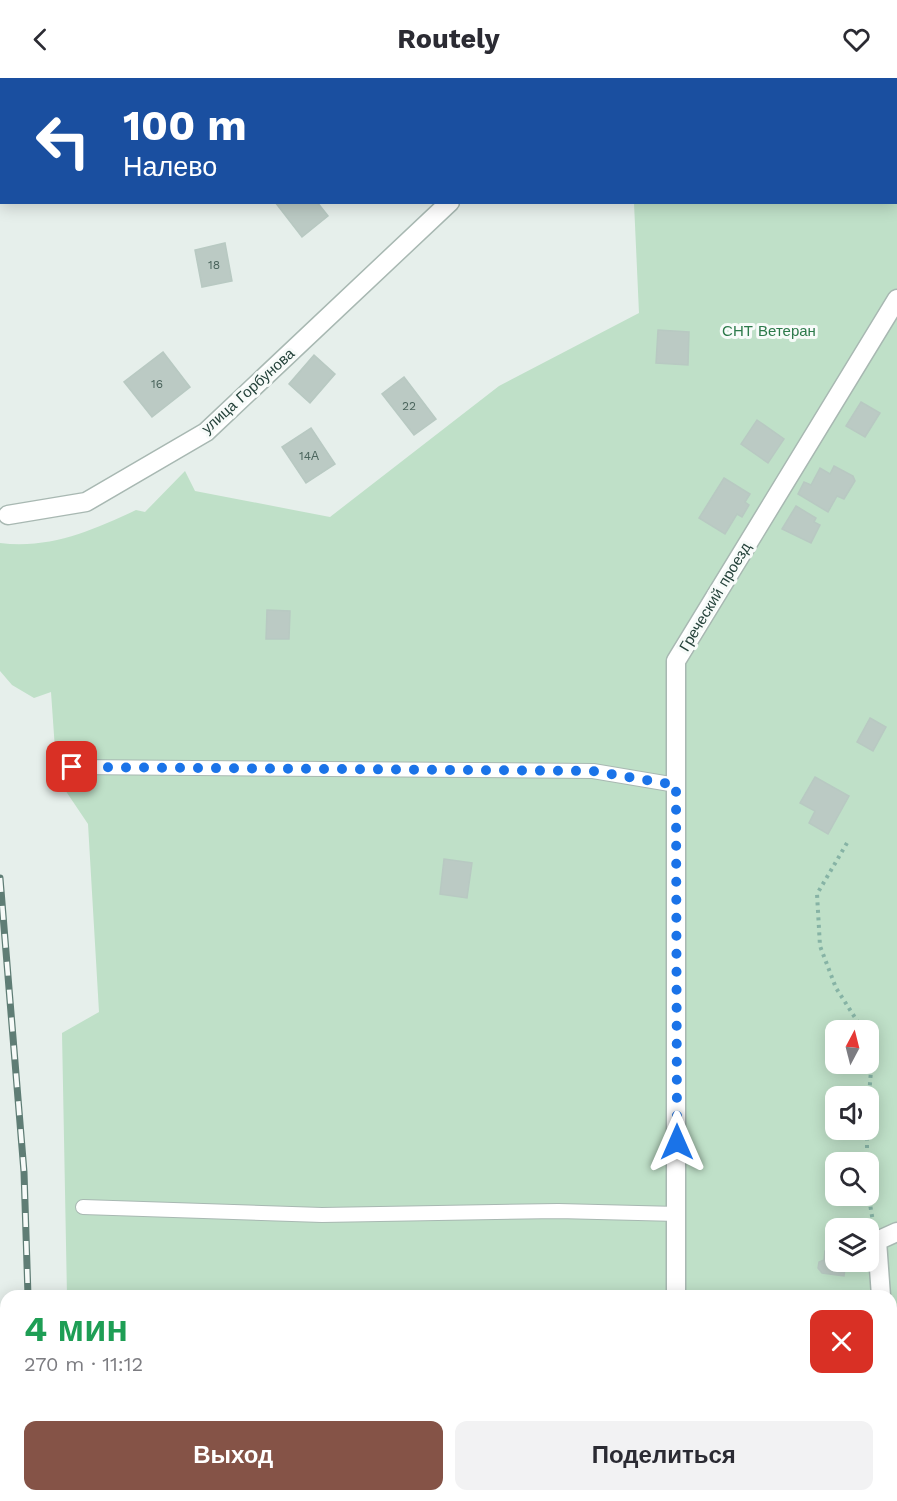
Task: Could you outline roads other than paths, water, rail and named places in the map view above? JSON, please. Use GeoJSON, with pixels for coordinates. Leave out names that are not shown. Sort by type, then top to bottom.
{"type":"FeatureCollection","features":[{"type":"Feature","properties":{"kind":"street","name":"улица Горбунова"},"geometry":{"type":"LineString","coordinates":[[8,515],[86,502],[206,432],[448,204]]}},
{"type":"Feature","properties":{"kind":"street","name":"Греческий проезд"},"geometry":{"type":"LineString","coordinates":[[676,1290],[678,1214],[676,661],[897,299]]}},
{"type":"Feature","properties":{"kind":"street"},"geometry":{"type":"LineString","coordinates":[[881,1290],[877,1241],[897,1232]]}},
{"type":"Feature","properties":{"kind":"lane"},"geometry":{"type":"LineString","coordinates":[[72,767],[593,771],[676,785]]}},
{"type":"Feature","properties":{"kind":"lane"},"geometry":{"type":"LineString","coordinates":[[83,1207],[322,1215],[558,1211],[678,1214]]}},
{"type":"Feature","properties":{"kind":"railway"},"geometry":{"type":"LineString","coordinates":[[0,878],[24,1172],[28,1290]]}},
{"type":"Feature","properties":{"kind":"park label","name":"СНТ Ветеран"},"geometry":{"type":"Point","coordinates":[769,331]}}]}
